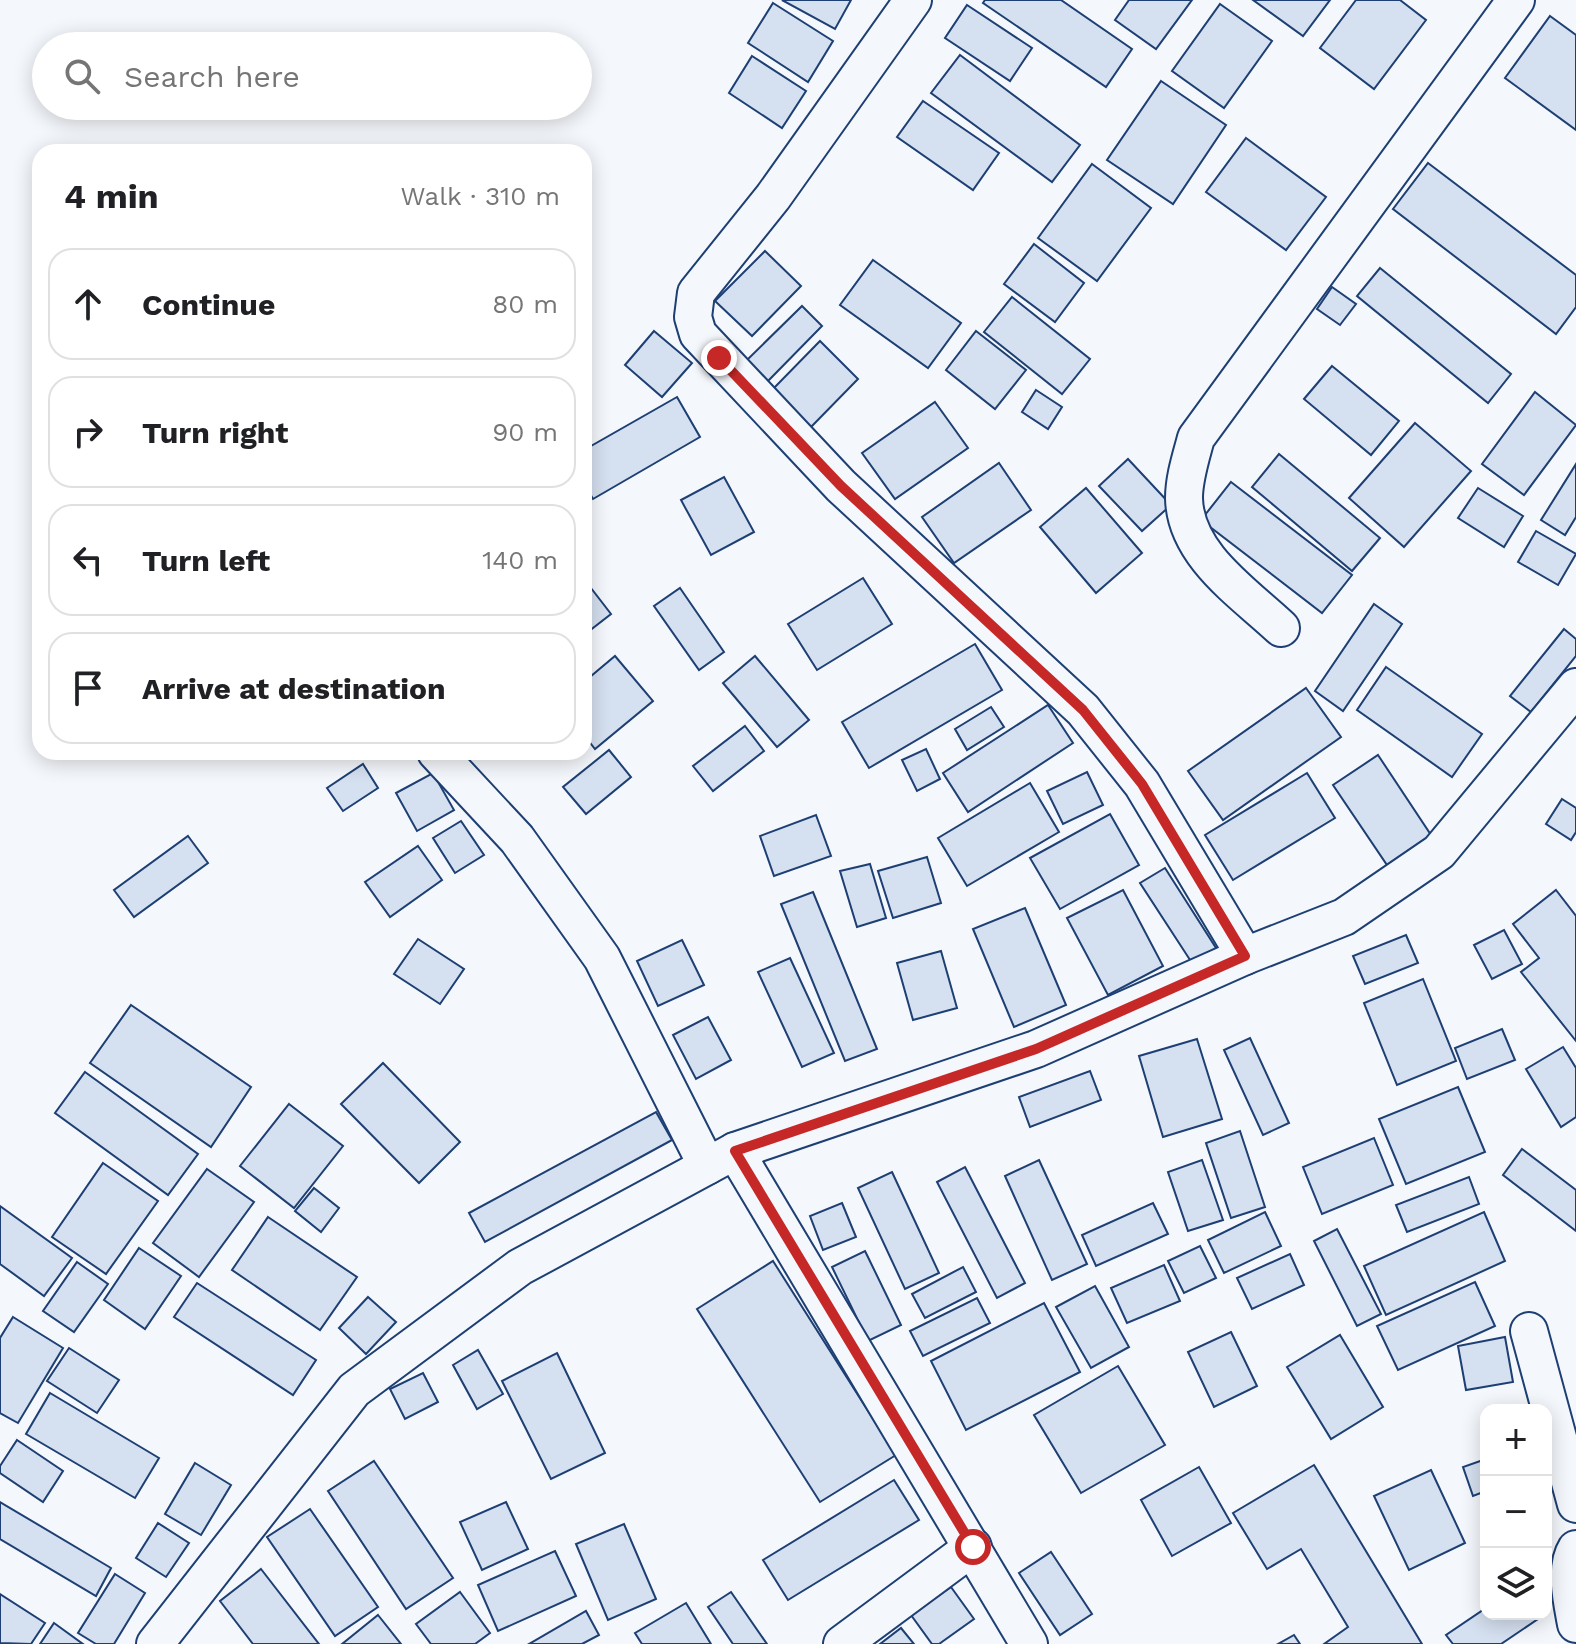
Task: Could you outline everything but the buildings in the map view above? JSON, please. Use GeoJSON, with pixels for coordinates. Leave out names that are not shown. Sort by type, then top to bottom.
{"type":"FeatureCollection","features":[{"type":"Feature","properties":{"kind":"street"},"geometry":{"type":"LineString","coordinates":[[913,0],[773,197],[696,293],[693,317],[698,334],[841,486],[1083,710],[1142,784],[1245,956]]}},
{"type":"Feature","properties":{"kind":"street"},"geometry":{"type":"LineString","coordinates":[[1281,628],[1206,557],[1188,526],[1184,498],[1196,438],[1516,0]]}},
{"type":"Feature","properties":{"kind":"street"},"geometry":{"type":"LineString","coordinates":[[155,1644],[354,1390],[520,1267],[721,1159],[1036,1049],[1245,956],[1344,917],[1439,852],[1576,687]]}},
{"type":"Feature","properties":{"kind":"street"},"geometry":{"type":"LineString","coordinates":[[443,760],[517,839],[602,958],[721,1159],[973,1547],[1029,1644]]}},
{"type":"Feature","properties":{"kind":"street"},"geometry":{"type":"LineString","coordinates":[[1529,1331],[1576,1504]]}},
{"type":"Feature","properties":{"kind":"street"},"geometry":{"type":"LineString","coordinates":[[842,1644],[973,1547]]}},
{"type":"Feature","properties":{"kind":"street"},"geometry":{"type":"LineString","coordinates":[[1576,1549],[1572,1555],[1571,1598],[1576,1624]]}},
{"type":"Feature","properties":{"kind":"route"},"geometry":{"type":"LineString","coordinates":[[719,358],[841,486],[1083,710],[1142,784],[1245,956],[1036,1049],[735,1151],[973,1547]]}}]}
